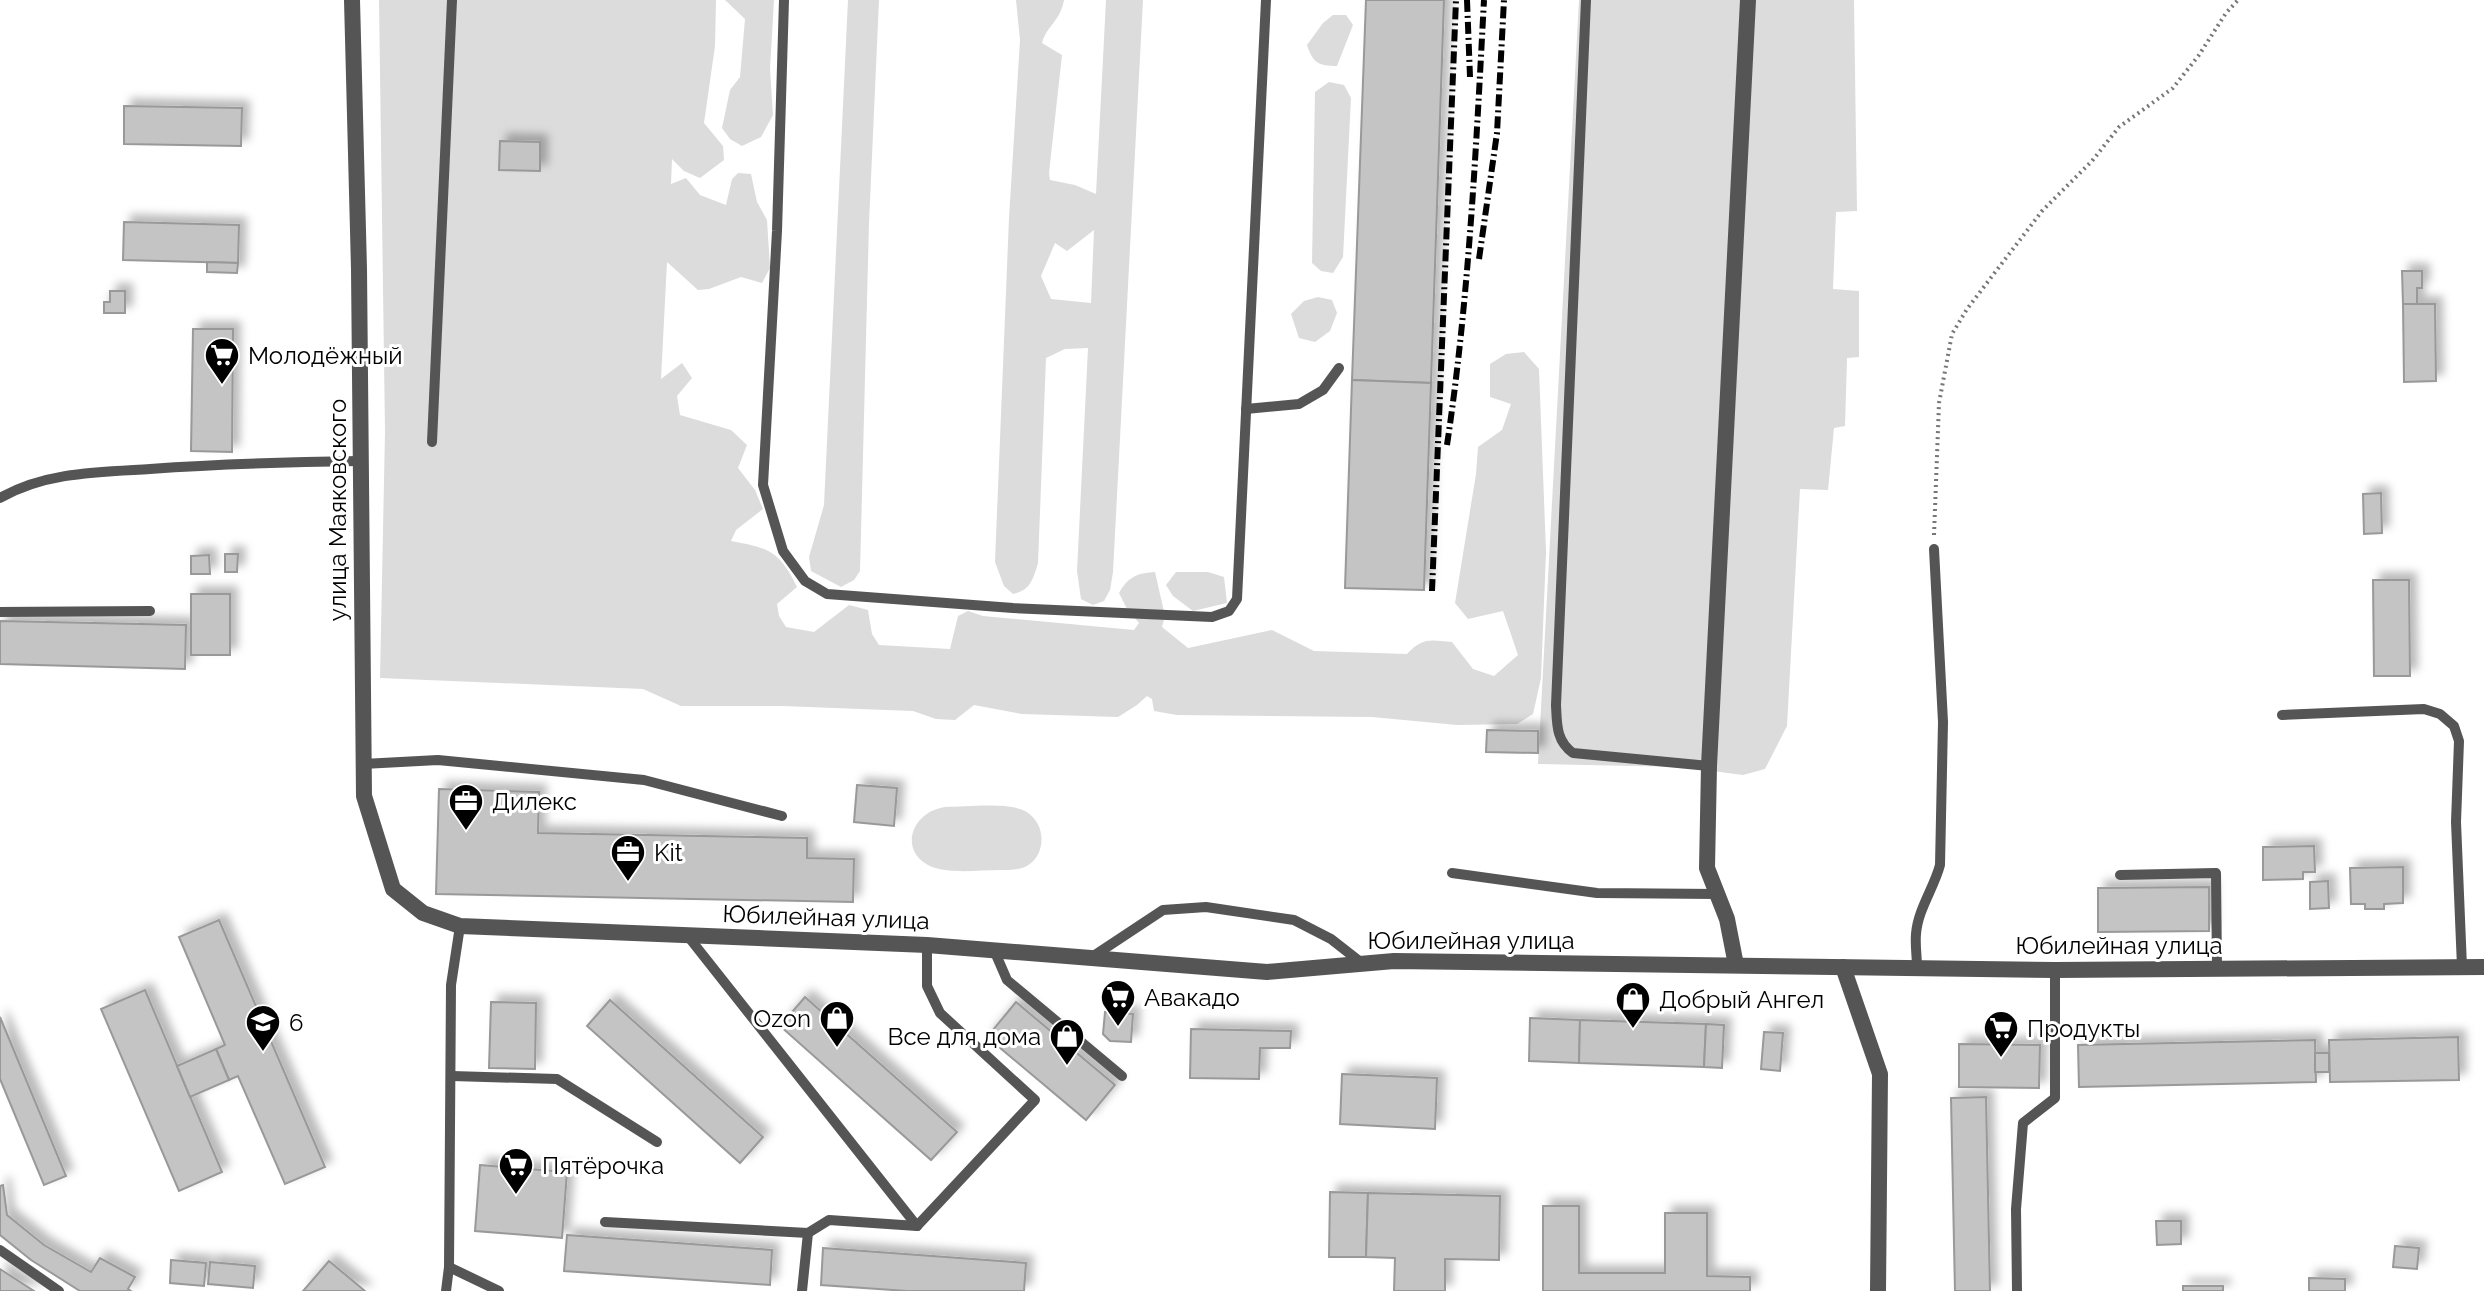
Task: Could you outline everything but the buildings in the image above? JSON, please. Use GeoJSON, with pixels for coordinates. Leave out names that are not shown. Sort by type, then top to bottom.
{"type":"FeatureCollection","features":[{"type":"Feature","properties":{"kind":"street","name":"улица Маяковского"},"geometry":{"type":"LineString","coordinates":[[352,0],[359,269],[364,796],[393,889],[423,913],[460,926]]}},
{"type":"Feature","properties":{"kind":"street"},"geometry":{"type":"LineString","coordinates":[[1736,965],[1727,919],[1707,868],[1709,766],[1748,0]]}},
{"type":"Feature","properties":{"kind":"street","name":"Юбилейная улица"},"geometry":{"type":"LineString","coordinates":[[460,926],[927,945],[1267,972],[1394,961],[2055,970],[2484,967]]}},
{"type":"Feature","properties":{"kind":"street"},"geometry":{"type":"LineString","coordinates":[[1843,967],[1880,1074],[1878,1291]]}},
{"type":"Feature","properties":{"kind":"lane"},"geometry":{"type":"LineString","coordinates":[[432,442],[452,0]]}},
{"type":"Feature","properties":{"kind":"lane"},"geometry":{"type":"LineString","coordinates":[[784,0],[777,231],[763,485],[783,551],[805,581],[827,594],[1013,608],[1212,617],[1229,611],[1237,599],[1266,0]]}},
{"type":"Feature","properties":{"kind":"lane"},"geometry":{"type":"LineString","coordinates":[[1586,0],[1571,315],[1557,731],[1563,746],[1573,753],[1709,766]]}},
{"type":"Feature","properties":{"kind":"lane"},"geometry":{"type":"LineString","coordinates":[[1246,409],[1299,404],[1323,390],[1339,368]]}},
{"type":"Feature","properties":{"kind":"lane"},"geometry":{"type":"LineString","coordinates":[[1,498],[36,482],[82,473],[230,464],[360,461]]}},
{"type":"Feature","properties":{"kind":"lane"},"geometry":{"type":"LineString","coordinates":[[1917,967],[1916,933],[1940,865],[1943,722],[1934,549]]}},
{"type":"Feature","properties":{"kind":"lane"},"geometry":{"type":"LineString","coordinates":[[0,612],[150,611]]}},
{"type":"Feature","properties":{"kind":"lane"},"geometry":{"type":"LineString","coordinates":[[2282,715],[2424,709],[2440,714],[2454,726],[2459,741],[2456,822],[2462,967]]}},
{"type":"Feature","properties":{"kind":"lane"},"geometry":{"type":"LineString","coordinates":[[363,764],[438,760],[644,780],[782,816]]}},
{"type":"Feature","properties":{"kind":"lane"},"geometry":{"type":"LineString","coordinates":[[1452,873],[1597,893],[1717,894]]}},
{"type":"Feature","properties":{"kind":"lane"},"geometry":{"type":"LineString","coordinates":[[2120,875],[2216,873],[2217,969]]}},
{"type":"Feature","properties":{"kind":"lane"},"geometry":{"type":"LineString","coordinates":[[1090,958],[1163,910],[1206,907],[1294,920],[1331,939],[1363,964]]}},
{"type":"Feature","properties":{"kind":"lane"},"geometry":{"type":"LineString","coordinates":[[446,1291],[449,1267],[451,985],[460,926]]}},
{"type":"Feature","properties":{"kind":"lane"},"geometry":{"type":"LineString","coordinates":[[687,935],[917,1226]]}},
{"type":"Feature","properties":{"kind":"lane"},"geometry":{"type":"LineString","coordinates":[[917,1226],[1035,1100],[940,1013],[927,986],[927,945]]}},
{"type":"Feature","properties":{"kind":"lane"},"geometry":{"type":"LineString","coordinates":[[994,950],[1007,980],[1122,1076]]}},
{"type":"Feature","properties":{"kind":"lane"},"geometry":{"type":"LineString","coordinates":[[2017,1291],[2016,1209],[2023,1123],[2055,1098],[2055,970]]}},
{"type":"Feature","properties":{"kind":"lane"},"geometry":{"type":"LineString","coordinates":[[452,1076],[557,1079],[657,1142]]}},
{"type":"Feature","properties":{"kind":"lane"},"geometry":{"type":"LineString","coordinates":[[605,1222],[808,1233],[829,1220],[917,1226]]}},
{"type":"Feature","properties":{"kind":"lane"},"geometry":{"type":"LineString","coordinates":[[802,1291],[808,1233]]}},
{"type":"Feature","properties":{"kind":"lane"},"geometry":{"type":"LineString","coordinates":[[0,1250],[59,1291]]}},
{"type":"Feature","properties":{"kind":"lane"},"geometry":{"type":"LineString","coordinates":[[449,1267],[499,1291]]}},
{"type":"Feature","properties":{"kind":"path"},"geometry":{"type":"LineString","coordinates":[[1934,549],[1939,403],[1952,334],[1967,309],[2042,211],[2092,161],[2119,127],[2173,88],[2238,0]]}},
{"type":"Feature","properties":{"kind":"shaded area"},"geometry":{"type":"Polygon","coordinates":[[[379,0],[716,0],[715,46],[704,123],[723,146],[724,160],[700,178],[684,171],[672,159],[671,184],[686,178],[700,195],[726,205],[732,179],[738,173],[751,174],[757,202],[767,220],[770,268],[762,283],[741,277],[698,290],[667,262],[661,379],[682,363],[692,378],[677,396],[680,415],[731,430],[747,445],[738,468],[755,490],[763,509],[736,530],[731,541],[771,553],[791,575],[797,587],[777,604],[779,616],[786,627],[814,632],[849,605],[868,610],[872,634],[879,645],[950,649],[958,616],[968,611],[983,616],[1134,630],[1139,623],[1119,593],[1134,577],[1155,572],[1165,616],[1162,627],[1188,648],[1272,630],[1314,651],[1407,654],[1422,642],[1452,642],[1473,669],[1494,676],[1518,655],[1503,611],[1468,619],[1455,603],[1478,447],[1502,430],[1511,404],[1490,397],[1490,364],[1506,354],[1524,352],[1539,369],[1546,552],[1541,678],[1533,714],[1517,724],[1457,725],[1372,717],[1177,715],[1154,711],[1152,699],[1147,696],[1118,717],[1022,714],[974,705],[955,720],[936,719],[913,711],[681,706],[643,689],[380,678],[385,432],[379,0]]]}},
{"type":"Feature","properties":{"kind":"shaded area"},"geometry":{"type":"Polygon","coordinates":[[[725,0],[774,0],[770,69],[773,115],[761,137],[742,146],[730,139],[722,128],[730,90],[740,77],[745,19],[725,0]]]}},
{"type":"Feature","properties":{"kind":"shaded area"},"geometry":{"type":"Polygon","coordinates":[[[848,0],[879,0],[869,223],[860,571],[854,580],[841,587],[811,571],[809,557],[824,505],[848,0]]]}},
{"type":"Feature","properties":{"kind":"shaded area"},"geometry":{"type":"Polygon","coordinates":[[[1016,0],[1064,0],[1042,43],[1062,55],[1050,180],[1075,185],[1096,194],[1106,0],[1143,0],[1113,572],[1110,590],[1104,601],[1093,605],[1081,599],[1077,571],[1088,348],[1065,349],[1046,358],[1038,563],[1033,579],[1024,590],[1013,594],[1004,586],[995,562],[1009,218],[1020,40],[1016,0]],[[1094,230],[1067,251],[1055,243],[1041,276],[1051,299],[1091,303],[1094,230]]]}},
{"type":"Feature","properties":{"kind":"shaded area"},"geometry":{"type":"Polygon","coordinates":[[[1579,0],[1854,0],[1857,211],[1836,212],[1833,289],[1859,291],[1859,357],[1847,358],[1845,426],[1834,428],[1828,490],[1800,489],[1787,726],[1765,769],[1743,775],[1682,767],[1538,764],[1579,0]]]}},
{"type":"Feature","properties":{"kind":"shaded area"},"geometry":{"type":"Polygon","coordinates":[[[1333,15],[1346,15],[1353,25],[1337,66],[1317,62],[1307,45],[1333,15]]]}},
{"type":"Feature","properties":{"kind":"shaded area"},"geometry":{"type":"Polygon","coordinates":[[[1329,82],[1344,85],[1351,98],[1343,257],[1333,273],[1321,271],[1312,263],[1315,92],[1329,82]]]}},
{"type":"Feature","properties":{"kind":"shaded area"},"geometry":{"type":"Polygon","coordinates":[[[1318,297],[1332,300],[1337,313],[1330,331],[1315,342],[1299,338],[1291,314],[1304,301],[1318,297]]]}},
{"type":"Feature","properties":{"kind":"shaded area"},"geometry":{"type":"Polygon","coordinates":[[[1176,572],[1208,572],[1224,577],[1227,603],[1193,611],[1173,596],[1166,585],[1176,572]]]}},
{"type":"Feature","properties":{"kind":"shaded area"},"geometry":{"type":"Polygon","coordinates":[[[997,806],[1025,811],[1032,816],[1040,831],[1042,839],[1037,855],[1025,867],[1013,870],[957,871],[932,867],[921,861],[915,852],[913,834],[923,817],[945,807],[997,806]]]}},
{"type":"Feature","properties":{"kind":"railway"},"geometry":{"type":"LineString","coordinates":[[1432,591],[1456,0]]}},
{"type":"Feature","properties":{"kind":"railway"},"geometry":{"type":"LineString","coordinates":[[1467,0],[1470,77]]}},
{"type":"Feature","properties":{"kind":"railway"},"geometry":{"type":"LineString","coordinates":[[1447,445],[1466,279],[1484,0]]}},
{"type":"Feature","properties":{"kind":"railway"},"geometry":{"type":"LineString","coordinates":[[1479,259],[1497,133],[1504,0]]}},
{"type":"Feature","properties":{"kind":"place","name":"Молодёжный"},"geometry":{"type":"Point","coordinates":[222,386]}},
{"type":"Feature","properties":{"kind":"place","name":"Дилекс"},"geometry":{"type":"Point","coordinates":[466,832]}},
{"type":"Feature","properties":{"kind":"place","name":"Kit"},"geometry":{"type":"Point","coordinates":[628,883]}},
{"type":"Feature","properties":{"kind":"place","name":"Авакадо"},"geometry":{"type":"Point","coordinates":[1118,1028]}},
{"type":"Feature","properties":{"kind":"place","name":"Добрый Ангел"},"geometry":{"type":"Point","coordinates":[1633,1030]}},
{"type":"Feature","properties":{"kind":"place","name":"Ozon"},"geometry":{"type":"Point","coordinates":[837,1049]}},
{"type":"Feature","properties":{"kind":"place","name":"6"},"geometry":{"type":"Point","coordinates":[263,1053]}},
{"type":"Feature","properties":{"kind":"place","name":"Продукты"},"geometry":{"type":"Point","coordinates":[2001,1059]}},
{"type":"Feature","properties":{"kind":"place","name":"Все для дома"},"geometry":{"type":"Point","coordinates":[1067,1067]}},
{"type":"Feature","properties":{"kind":"place","name":"Пятёрочка"},"geometry":{"type":"Point","coordinates":[516,1196]}}]}
